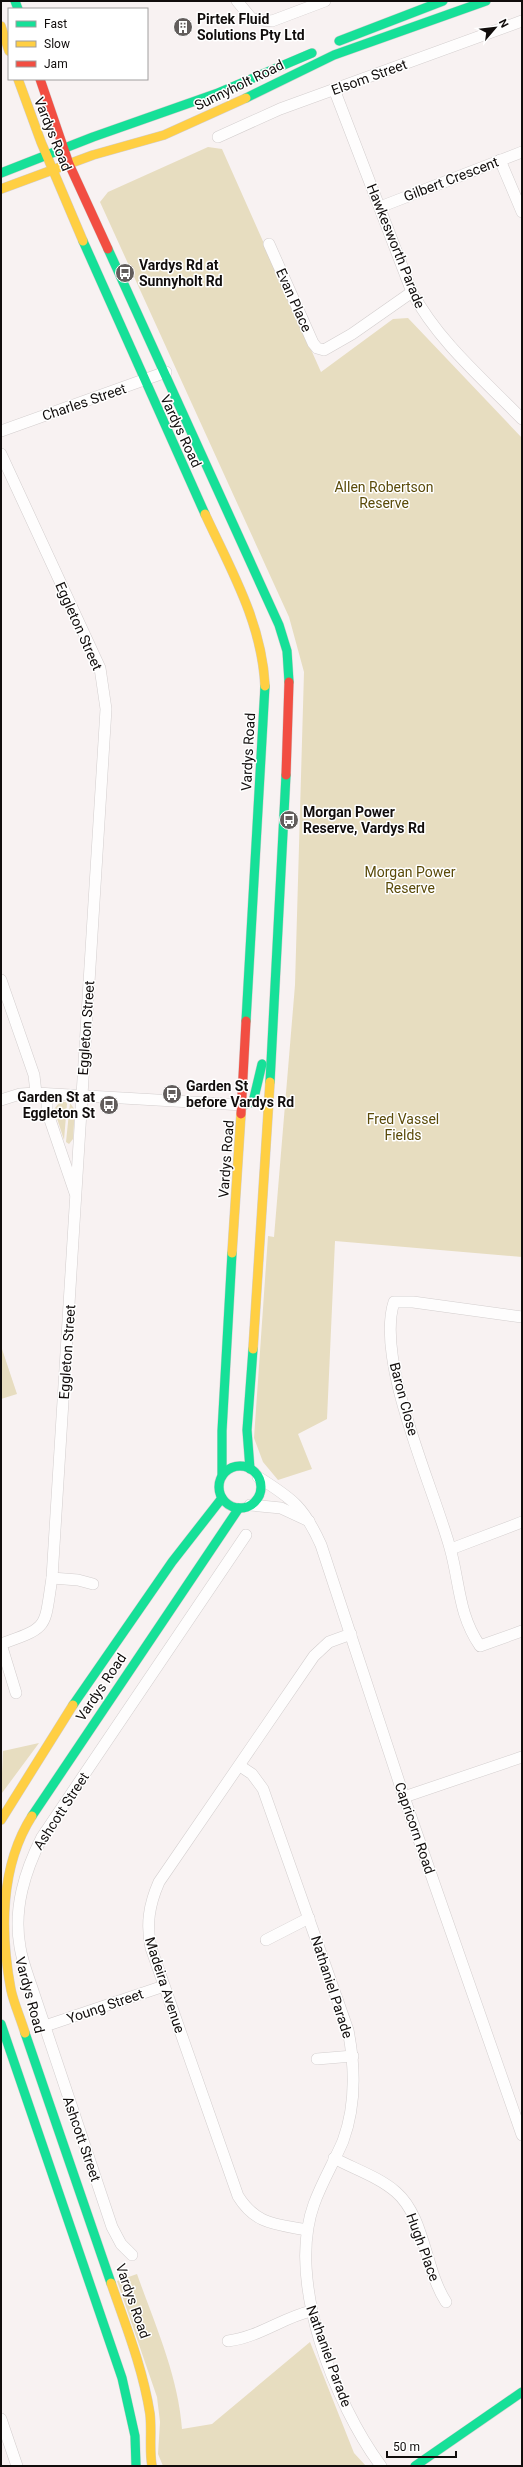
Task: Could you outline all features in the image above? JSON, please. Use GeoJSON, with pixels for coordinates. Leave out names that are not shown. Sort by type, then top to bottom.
{"type":"FeatureCollection","features":[{"type":"Feature","properties":{"kind":"main road","name":"Sunnyholt Road"},"geometry":{"type":"LineString","coordinates":[[1,173],[62,149],[218,93],[424,4],[443,1]]}},
{"type":"Feature","properties":{"kind":"main road","name":"Sunnyholt Road"},"geometry":{"type":"LineString","coordinates":[[1,189],[69,164],[164,135],[213,114],[334,55],[486,1]]}},
{"type":"Feature","properties":{"kind":"main road"},"geometry":{"type":"LineString","coordinates":[[1,26],[8,48]]}},
{"type":"Feature","properties":{"kind":"main road","name":"Vardys Road"},"geometry":{"type":"LineString","coordinates":[[18,80],[45,156],[143,381],[248,607],[257,630],[264,656],[265,703],[243,1105],[222,1431],[222,1476]]}},
{"type":"Feature","properties":{"kind":"main road","name":"Vardys Road"},"geometry":{"type":"LineString","coordinates":[[40,80],[62,149],[166,372],[222,502],[279,625],[287,651],[290,698],[264,1181],[247,1430],[250,1469]]}},
{"type":"Feature","properties":{"kind":"main road"},"geometry":{"type":"LineString","coordinates":[[243,1105],[252,1104],[256,1093],[262,1060],[265,1020],[274,1000]]}},
{"type":"Feature","properties":{"kind":"main road"},"geometry":{"type":"LineString","coordinates":[[243,1105],[249,1107],[254,1112]]}},
{"type":"Feature","properties":{"kind":"main road"},"geometry":{"type":"LineString","coordinates":[[257,1129],[264,1181]]}},
{"type":"Feature","properties":{"kind":"main road"},"geometry":{"type":"LineString","coordinates":[[244,1466],[250,1469],[258,1477],[260,1490],[259,1496],[244,1507],[229,1505],[222,1498],[219,1489],[222,1476],[231,1468],[244,1466]]}},
{"type":"Feature","properties":{"kind":"main road","name":"Vardys Road"},"geometry":{"type":"LineString","coordinates":[[1,1820],[30,1769],[56,1731],[179,1552],[210,1518],[222,1498]]}},
{"type":"Feature","properties":{"kind":"main road","name":"Vardys Road"},"geometry":{"type":"LineString","coordinates":[[152,2466],[149,2451],[150,2416],[140,2363],[11,1991],[4,1953],[2,1901],[9,1866],[23,1829],[244,1507]]}},
{"type":"Feature","properties":{"kind":"main road"},"geometry":{"type":"LineString","coordinates":[[1,2024],[122,2378],[135,2436],[136,2466]]}},
{"type":"Feature","properties":{"kind":"main road"},"geometry":{"type":"LineString","coordinates":[[415,2466],[481,2418],[522,2392]]}},
{"type":"Feature","properties":{"kind":"street"},"geometry":{"type":"LineString","coordinates":[[237,1],[252,19],[272,21],[325,1]]}},
{"type":"Feature","properties":{"kind":"street"},"geometry":{"type":"LineString","coordinates":[[424,4],[430,21]]}},
{"type":"Feature","properties":{"kind":"street","name":"Elsom Street"},"geometry":{"type":"LineString","coordinates":[[218,137],[269,113],[522,21]]}},
{"type":"Feature","properties":{"kind":"street","name":"Hawkesworth Parade"},"geometry":{"type":"LineString","coordinates":[[334,89],[412,292],[436,330],[522,419]]}},
{"type":"Feature","properties":{"kind":"street","name":"Gilbert Crescent"},"geometry":{"type":"LineString","coordinates":[[380,207],[522,152]]}},
{"type":"Feature","properties":{"kind":"street"},"geometry":{"type":"LineString","coordinates":[[500,160],[522,212]]}},
{"type":"Feature","properties":{"kind":"street","name":"Evan Place"},"geometry":{"type":"LineString","coordinates":[[269,244],[313,343],[317,348],[324,350],[352,334],[412,292]]}},
{"type":"Feature","properties":{"kind":"street","name":"Charles Street"},"geometry":{"type":"LineString","coordinates":[[1,431],[166,372]]}},
{"type":"Feature","properties":{"kind":"street","name":"Eggleton Street"},"geometry":{"type":"LineString","coordinates":[[1,454],[100,668],[106,709],[77,1199],[52,1578],[46,1616],[40,1628],[32,1633],[1,1644]]}},
{"type":"Feature","properties":{"kind":"street"},"geometry":{"type":"LineString","coordinates":[[1,980],[48,1111],[77,1199]]}},
{"type":"Feature","properties":{"kind":"street"},"geometry":{"type":"LineString","coordinates":[[1,1100],[20,1094],[41,1093],[243,1105]]}},
{"type":"Feature","properties":{"kind":"street","name":"Baron Close"},"geometry":{"type":"LineString","coordinates":[[451,1549],[407,1415],[395,1372],[390,1314],[394,1302],[413,1302],[522,1317]]}},
{"type":"Feature","properties":{"kind":"street","name":"Capricorn Road"},"geometry":{"type":"LineString","coordinates":[[258,1477],[290,1497],[302,1509],[321,1545],[404,1797],[522,2136]]}},
{"type":"Feature","properties":{"kind":"street"},"geometry":{"type":"LineString","coordinates":[[244,1507],[281,1508],[309,1521]]}},
{"type":"Feature","properties":{"kind":"street"},"geometry":{"type":"LineString","coordinates":[[522,1522],[451,1549],[460,1598],[471,1633],[480,1646],[522,1630]]}},
{"type":"Feature","properties":{"kind":"street","name":"Ashcott Street"},"geometry":{"type":"LineString","coordinates":[[132,2255],[121,2244],[112,2227],[64,2089],[20,1947],[19,1910],[26,1873],[42,1837],[246,1535]]}},
{"type":"Feature","properties":{"kind":"street"},"geometry":{"type":"LineString","coordinates":[[52,1578],[78,1580],[92,1584]]}},
{"type":"Feature","properties":{"kind":"street","name":"Madeira Avenue"},"geometry":{"type":"LineString","coordinates":[[307,2230],[265,2222],[250,2213],[238,2196],[164,1986],[148,1933],[151,1904],[159,1882],[314,1656],[329,1642],[350,1634]]}},
{"type":"Feature","properties":{"kind":"street"},"geometry":{"type":"LineString","coordinates":[[1,1644],[16,1693]]}},
{"type":"Feature","properties":{"kind":"street"},"geometry":{"type":"LineString","coordinates":[[404,1797],[522,1757]]}},
{"type":"Feature","properties":{"kind":"street","name":"Nathaniel Parade"},"geometry":{"type":"LineString","coordinates":[[240,1766],[252,1774],[263,1789],[348,2030],[353,2056],[353,2091],[343,2140],[314,2205],[307,2230],[306,2272],[311,2311],[343,2398],[364,2442],[381,2466]]}},
{"type":"Feature","properties":{"kind":"street"},"geometry":{"type":"LineString","coordinates":[[266,1940],[309,1918]]}},
{"type":"Feature","properties":{"kind":"street","name":"Young Street"},"geometry":{"type":"LineString","coordinates":[[45,2026],[164,1986]]}},
{"type":"Feature","properties":{"kind":"street"},"geometry":{"type":"LineString","coordinates":[[317,2059],[353,2056]]}},
{"type":"Feature","properties":{"kind":"street","name":"Hugh Place"},"geometry":{"type":"LineString","coordinates":[[334,2158],[387,2186],[396,2192],[407,2206],[440,2292],[446,2302]]}},
{"type":"Feature","properties":{"kind":"street"},"geometry":{"type":"LineString","coordinates":[[228,2341],[251,2337],[296,2315],[311,2311]]}},
{"type":"Feature","properties":{"kind":"street"},"geometry":{"type":"LineString","coordinates":[[1,2419],[17,2466]]}},
{"type":"Feature","properties":{"kind":"green space"},"geometry":{"type":"Polygon","coordinates":[[[208,147],[222,149],[321,372],[393,319],[408,318],[522,438],[522,1257],[335,1241],[327,1419],[298,1434],[312,1469],[278,1480],[263,1462],[254,1438],[268,1236],[274,1237],[295,985],[304,672],[289,617],[100,202],[108,192],[208,147]]]}},
{"type":"Feature","properties":{"kind":"green space"},"geometry":{"type":"Polygon","coordinates":[[[60,1102],[66,1102],[67,1104],[64,1140],[54,1109],[60,1102]]]}},
{"type":"Feature","properties":{"kind":"green space"},"geometry":{"type":"Polygon","coordinates":[[[70,1103],[75,1110],[73,1139],[69,1144],[66,1142],[70,1103]]]}},
{"type":"Feature","properties":{"kind":"green space"},"geometry":{"type":"Polygon","coordinates":[[[1,1346],[17,1394],[1,1399],[1,1346]]]}},
{"type":"Feature","properties":{"kind":"green space"},"geometry":{"type":"Polygon","coordinates":[[[39,1743],[2,1793],[1,1796],[3,1751],[39,1743]]]}},
{"type":"Feature","properties":{"kind":"green space"},"geometry":{"type":"Polygon","coordinates":[[[137,2274],[171,2370],[180,2409],[182,2429],[212,2424],[310,2342],[354,2453],[366,2466],[163,2466],[158,2454],[160,2422],[157,2397],[117,2281],[137,2274]]]}},
{"type":"Feature","properties":{"kind":"traffic: fast"},"geometry":{"type":"LineString","coordinates":[[15,1],[18,8]]}},
{"type":"Feature","properties":{"kind":"traffic: fast"},"geometry":{"type":"LineString","coordinates":[[339,41],[443,1]]}},
{"type":"Feature","properties":{"kind":"traffic: fast"},"geometry":{"type":"LineString","coordinates":[[246,98],[334,55],[486,1]]}},
{"type":"Feature","properties":{"kind":"traffic: fast"},"geometry":{"type":"LineString","coordinates":[[1,173],[93,137],[218,93],[312,53]]}},
{"type":"Feature","properties":{"kind":"traffic: fast"},"geometry":{"type":"LineString","coordinates":[[83,241],[205,514]]}},
{"type":"Feature","properties":{"kind":"traffic: fast"},"geometry":{"type":"LineString","coordinates":[[108,249],[279,625],[287,651],[289,682]]}},
{"type":"Feature","properties":{"kind":"traffic: fast"},"geometry":{"type":"LineString","coordinates":[[246,1021],[265,686]]}},
{"type":"Feature","properties":{"kind":"traffic: fast"},"geometry":{"type":"LineString","coordinates":[[270,1082],[286,775]]}},
{"type":"Feature","properties":{"kind":"traffic: fast"},"geometry":{"type":"LineString","coordinates":[[243,1105],[253,1102],[262,1064]]}},
{"type":"Feature","properties":{"kind":"traffic: fast"},"geometry":{"type":"LineString","coordinates":[[222,1476],[222,1431],[232,1253]]}},
{"type":"Feature","properties":{"kind":"traffic: fast"},"geometry":{"type":"LineString","coordinates":[[250,1469],[247,1430],[253,1349]]}},
{"type":"Feature","properties":{"kind":"traffic: fast"},"geometry":{"type":"LineString","coordinates":[[240,1466],[255,1472],[261,1487],[255,1502],[240,1508],[225,1502],[219,1487],[225,1472],[240,1466]]}},
{"type":"Feature","properties":{"kind":"traffic: fast"},"geometry":{"type":"LineString","coordinates":[[73,1705],[172,1562],[222,1498]]}},
{"type":"Feature","properties":{"kind":"traffic: fast"},"geometry":{"type":"LineString","coordinates":[[32,1816],[239,1508]]}},
{"type":"Feature","properties":{"kind":"traffic: fast"},"geometry":{"type":"LineString","coordinates":[[1,2024],[122,2378],[135,2436],[136,2466]]}},
{"type":"Feature","properties":{"kind":"traffic: fast"},"geometry":{"type":"LineString","coordinates":[[25,2033],[111,2283]]}},
{"type":"Feature","properties":{"kind":"traffic: fast"},"geometry":{"type":"LineString","coordinates":[[415,2466],[522,2392]]}},
{"type":"Feature","properties":{"kind":"traffic: slow"},"geometry":{"type":"LineString","coordinates":[[1,26],[8,48]]}},
{"type":"Feature","properties":{"kind":"traffic: slow"},"geometry":{"type":"LineString","coordinates":[[18,80],[41,142],[83,241]]}},
{"type":"Feature","properties":{"kind":"traffic: slow"},"geometry":{"type":"LineString","coordinates":[[1,189],[93,155],[164,135],[246,98]]}},
{"type":"Feature","properties":{"kind":"traffic: slow"},"geometry":{"type":"LineString","coordinates":[[205,514],[235,576],[252,619],[263,663],[265,686]]}},
{"type":"Feature","properties":{"kind":"traffic: slow"},"geometry":{"type":"LineString","coordinates":[[253,1349],[270,1082]]}},
{"type":"Feature","properties":{"kind":"traffic: slow"},"geometry":{"type":"LineString","coordinates":[[232,1253],[241,1114]]}},
{"type":"Feature","properties":{"kind":"traffic: slow"},"geometry":{"type":"LineString","coordinates":[[1,1820],[73,1705]]}},
{"type":"Feature","properties":{"kind":"traffic: slow"},"geometry":{"type":"LineString","coordinates":[[25,2033],[11,1990],[7,1968],[4,1923],[8,1878],[21,1835],[32,1816]]}},
{"type":"Feature","properties":{"kind":"traffic: slow"},"geometry":{"type":"LineString","coordinates":[[111,2283],[134,2348],[147,2397],[151,2421],[152,2466]]}},
{"type":"Feature","properties":{"kind":"traffic: jam"},"geometry":{"type":"LineString","coordinates":[[40,80],[69,164],[108,249]]}},
{"type":"Feature","properties":{"kind":"traffic: jam"},"geometry":{"type":"LineString","coordinates":[[286,775],[289,682]]}},
{"type":"Feature","properties":{"kind":"traffic: jam"},"geometry":{"type":"LineString","coordinates":[[241,1114],[246,1021]]}},
{"type":"Feature","properties":{"kind":"place","name":"Pirtek Fluid Solutions Pty Ltd"},"geometry":{"type":"Point","coordinates":[183,27]}},
{"type":"Feature","properties":{"kind":"place","name":"Vardys Rd at Sunnyholt Rd"},"geometry":{"type":"Point","coordinates":[125,273]}},
{"type":"Feature","properties":{"kind":"place","name":"Morgan Power Reserve, Vardys Rd"},"geometry":{"type":"Point","coordinates":[289,820]}},
{"type":"Feature","properties":{"kind":"place","name":"Garden St before Vardys Rd"},"geometry":{"type":"Point","coordinates":[172,1094]}},
{"type":"Feature","properties":{"kind":"place","name":"Garden St at Eggleton St"},"geometry":{"type":"Point","coordinates":[109,1105]}},
{"type":"Feature","properties":{"kind":"park label","name":"Allen Robertson Reserve"},"geometry":{"type":"Point","coordinates":[384,496]}},
{"type":"Feature","properties":{"kind":"park label","name":"Morgan Power Reserve"},"geometry":{"type":"Point","coordinates":[410,880]}},
{"type":"Feature","properties":{"kind":"park label","name":"Fred Vassel Fields"},"geometry":{"type":"Point","coordinates":[403,1128]}}]}
